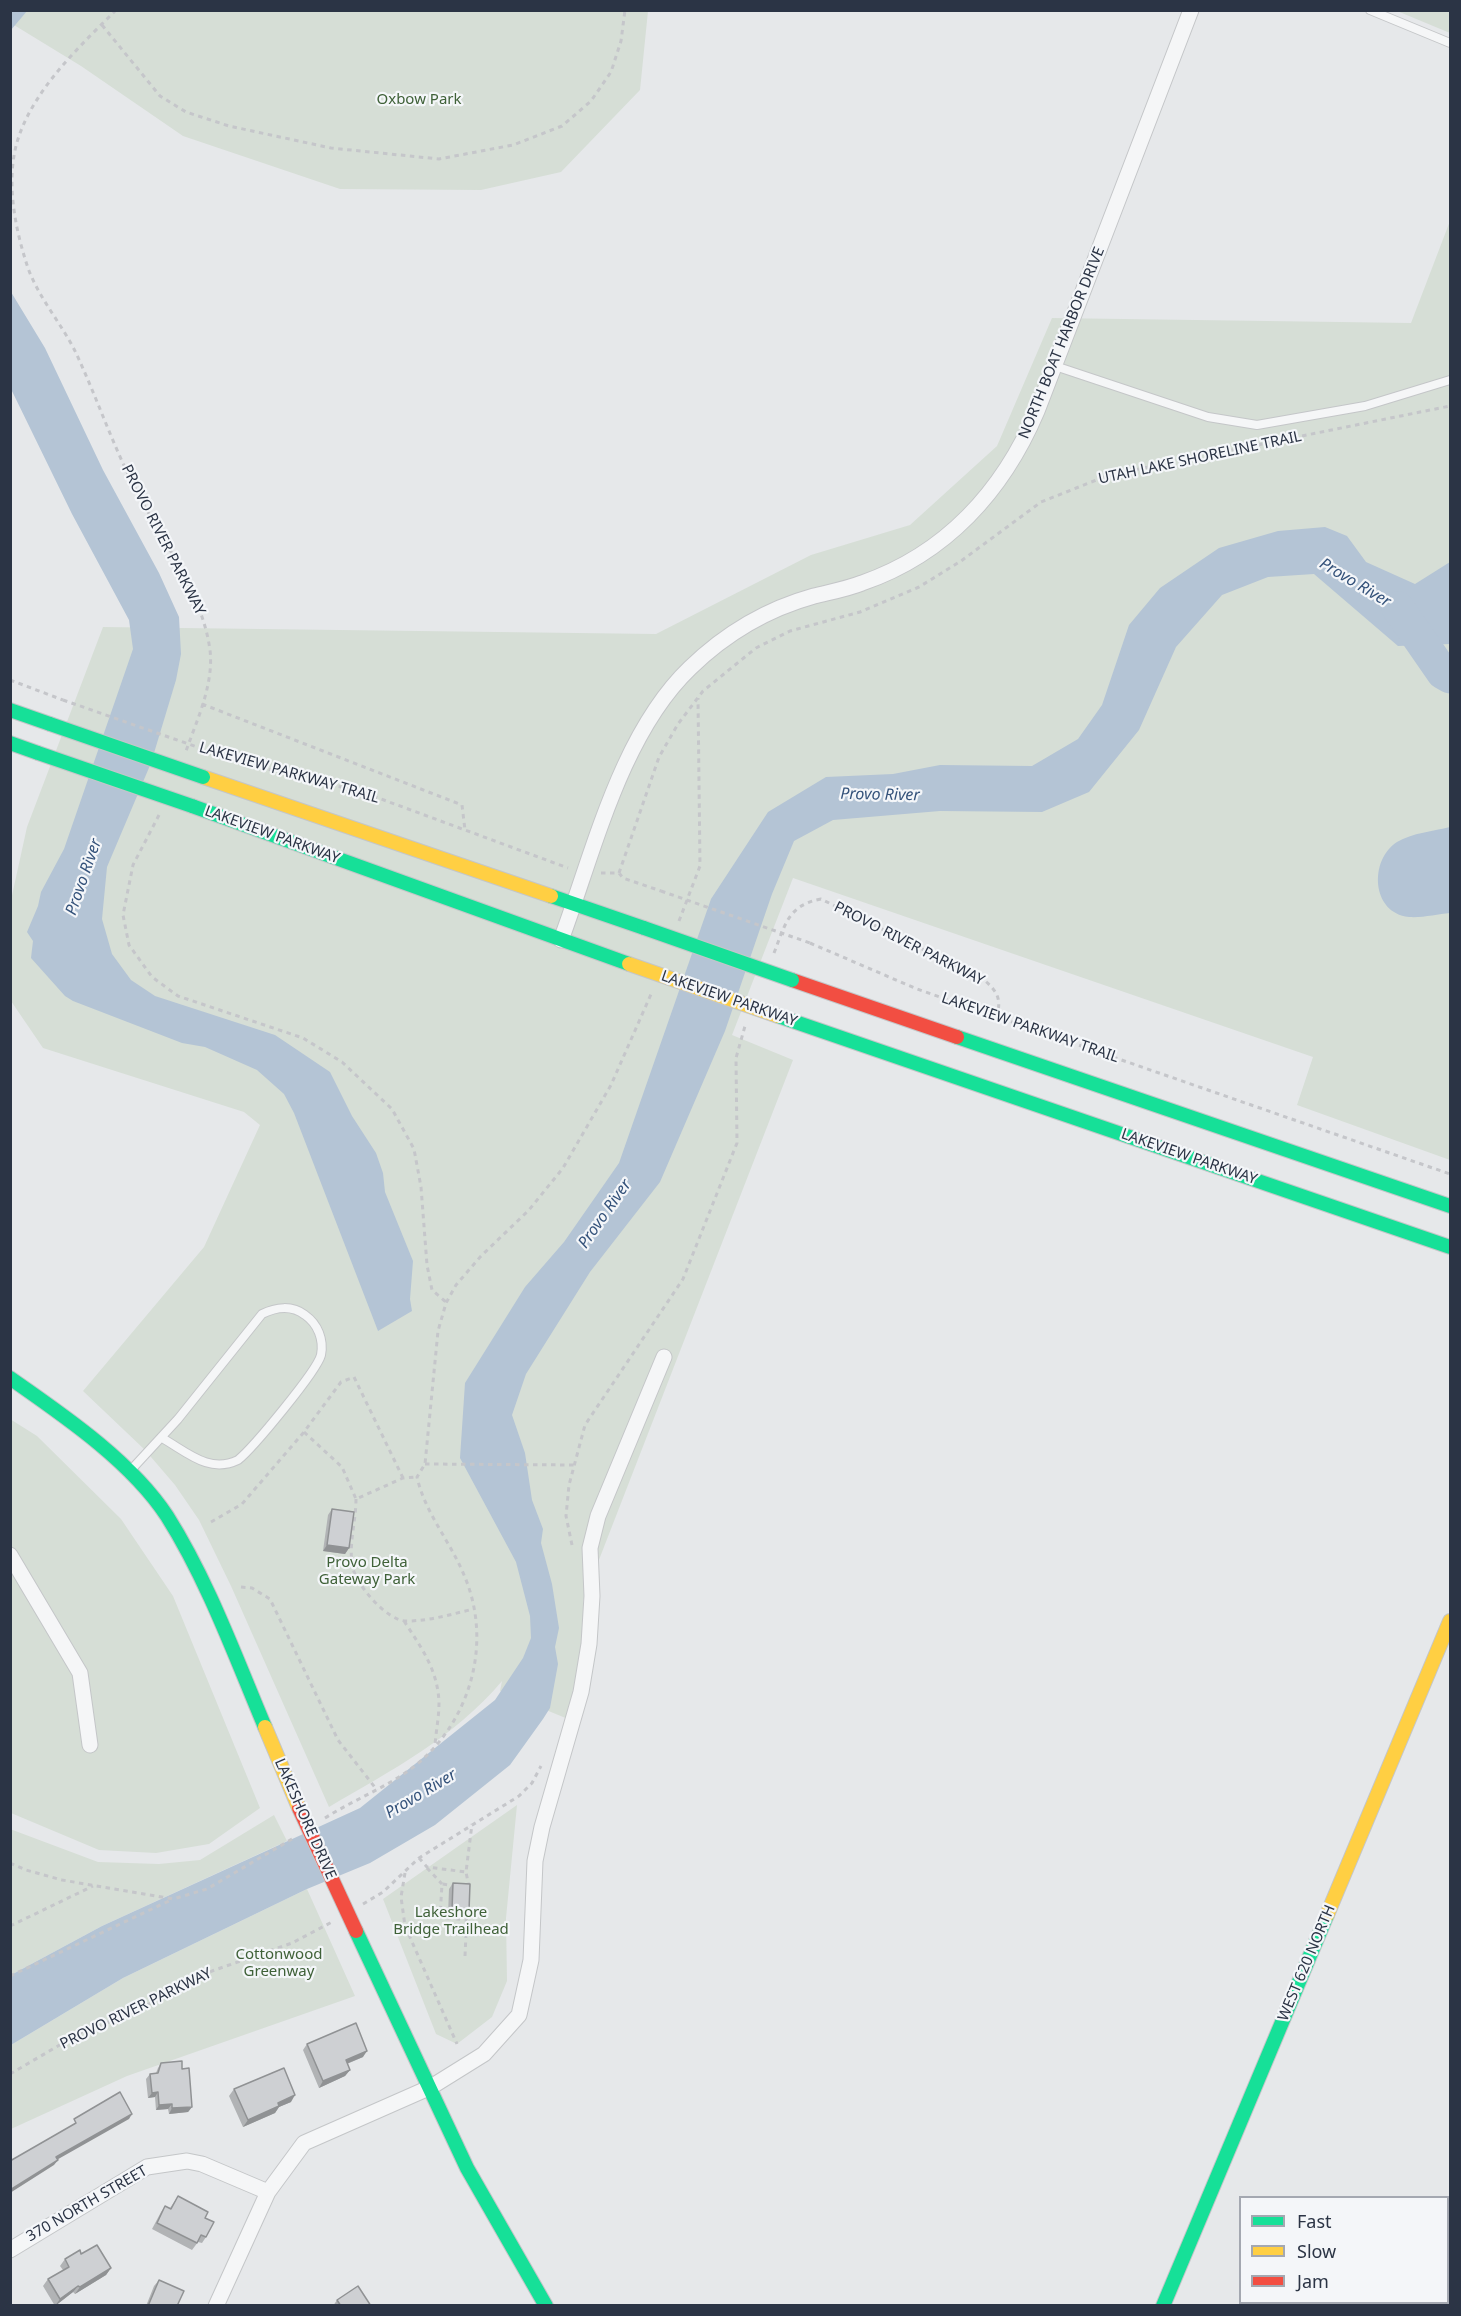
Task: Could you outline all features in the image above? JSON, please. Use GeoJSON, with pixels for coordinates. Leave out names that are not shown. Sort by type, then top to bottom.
{"type":"FeatureCollection","features":[{"type":"Feature","properties":{"kind":"street","name":"NORTH BOAT HARBOR DRIVE"},"geometry":{"type":"LineString","coordinates":[[561,940],[628,756],[649,719],[674,684],[723,640],[765,615],[884,575],[921,555],[948,536],[986,499],[1015,457],[1055,366],[1191,10]]}},
{"type":"Feature","properties":{"kind":"street","name":"LAKEVIEW PARKWAY"},"geometry":{"type":"LineString","coordinates":[[10,710],[1450,1206]]}},
{"type":"Feature","properties":{"kind":"street","name":"LAKEVIEW PARKWAY"},"geometry":{"type":"LineString","coordinates":[[10,743],[192,806],[629,964],[1450,1247]]}},
{"type":"Feature","properties":{"kind":"street"},"geometry":{"type":"LineString","coordinates":[[216,2306],[268,2192],[304,2143],[431,2087],[484,2054],[519,2015],[531,1960],[537,1852],[547,1806],[581,1692],[590,1644],[592,1596],[590,1548],[598,1516],[664,1357]]}},
{"type":"Feature","properties":{"kind":"street","name":"LAKESHORE DRIVE"},"geometry":{"type":"LineString","coordinates":[[10,1378],[75,1423],[129,1472],[166,1515],[215,1608],[298,1808],[487,2207],[546,2306]]}},
{"type":"Feature","properties":{"kind":"street"},"geometry":{"type":"LineString","coordinates":[[10,1555],[80,1673],[90,1746]]}},
{"type":"Feature","properties":{"kind":"street","name":"WEST 620 NORTH"},"geometry":{"type":"LineString","coordinates":[[1163,2306],[1450,1621]]}},
{"type":"Feature","properties":{"kind":"street","name":"370 NORTH STREET"},"geometry":{"type":"LineString","coordinates":[[10,2250],[147,2167],[187,2161],[202,2164],[268,2192]]}},
{"type":"Feature","properties":{"kind":"lane"},"geometry":{"type":"LineString","coordinates":[[1370,10],[1450,43]]}},
{"type":"Feature","properties":{"kind":"lane"},"geometry":{"type":"LineString","coordinates":[[1055,366],[1208,417],[1257,425],[1365,406],[1450,380]]}},
{"type":"Feature","properties":{"kind":"lane"},"geometry":{"type":"LineString","coordinates":[[129,1472],[162,1438],[262,1314],[280,1308],[290,1308],[299,1311],[313,1322],[318,1329],[322,1346],[318,1364],[238,1460],[220,1466],[205,1464],[162,1438]]}},
{"type":"Feature","properties":{"kind":"path","name":"PROVO RIVER PARKWAY"},"geometry":{"type":"LineString","coordinates":[[116,10],[31,109],[17,146],[12,194],[28,266],[75,352],[135,488],[203,617],[210,652],[208,684],[183,760]]}},
{"type":"Feature","properties":{"kind":"path"},"geometry":{"type":"LineString","coordinates":[[102,25],[160,96],[186,112],[229,126],[331,148],[440,159],[513,146],[561,126],[591,101],[611,72],[621,41],[625,10]]}},
{"type":"Feature","properties":{"kind":"path","name":"UTAH LAKE SHORELINE TRAIL"},"geometry":{"type":"LineString","coordinates":[[619,873],[658,757],[698,698],[724,672],[756,648],[790,631],[860,612],[919,587],[961,561],[1041,502],[1108,475],[1450,406]]}},
{"type":"Feature","properties":{"kind":"path","name":"LAKEVIEW PARKWAY TRAIL"},"geometry":{"type":"LineString","coordinates":[[10,680],[217,754],[312,782],[354,789],[567,868]]}},
{"type":"Feature","properties":{"kind":"path"},"geometry":{"type":"LineString","coordinates":[[675,931],[700,866],[698,698]]}},
{"type":"Feature","properties":{"kind":"path"},"geometry":{"type":"LineString","coordinates":[[202,704],[462,805],[465,830]]}},
{"type":"Feature","properties":{"kind":"path"},"geometry":{"type":"LineString","coordinates":[[163,808],[134,865],[123,915],[129,945],[152,977],[178,996],[268,1024],[312,1042],[342,1062],[392,1109],[414,1149],[421,1187],[427,1265],[432,1290],[446,1303]]}},
{"type":"Feature","properties":{"kind":"path"},"geometry":{"type":"LineString","coordinates":[[614,874],[619,873]]}},
{"type":"Feature","properties":{"kind":"path","name":"LAKEVIEW PARKWAY TRAIL"},"geometry":{"type":"LineString","coordinates":[[619,873],[623,878],[810,943],[917,989],[1450,1174]]}},
{"type":"Feature","properties":{"kind":"path","name":"PROVO RIVER PARKWAY"},"geometry":{"type":"LineString","coordinates":[[774,955],[794,911],[805,902],[821,899],[983,979],[997,992],[999,1007],[997,1015]]}},
{"type":"Feature","properties":{"kind":"path"},"geometry":{"type":"LineString","coordinates":[[417,1477],[425,1464],[438,1331],[446,1303],[456,1285],[475,1263],[528,1210],[563,1168],[611,1085],[656,982]]}},
{"type":"Feature","properties":{"kind":"path"},"geometry":{"type":"LineString","coordinates":[[575,1556],[566,1516],[568,1485],[585,1425],[590,1413],[683,1279],[737,1143],[736,1058],[746,1025]]}},
{"type":"Feature","properties":{"kind":"path"},"geometry":{"type":"LineString","coordinates":[[211,1522],[242,1504],[304,1432],[341,1382],[354,1377],[404,1478]]}},
{"type":"Feature","properties":{"kind":"path"},"geometry":{"type":"LineString","coordinates":[[304,1432],[342,1467],[356,1499],[352,1536],[353,1574],[365,1593],[404,1621],[426,1653],[437,1687],[439,1709],[435,1746]]}},
{"type":"Feature","properties":{"kind":"path"},"geometry":{"type":"LineString","coordinates":[[425,1464],[575,1465]]}},
{"type":"Feature","properties":{"kind":"path"},"geometry":{"type":"LineString","coordinates":[[356,1499],[404,1478],[417,1477]]}},
{"type":"Feature","properties":{"kind":"path"},"geometry":{"type":"LineString","coordinates":[[318,1822],[346,1804],[377,1790],[416,1765],[454,1724],[469,1690],[475,1665],[474,1609],[465,1577],[428,1510],[417,1477]]}},
{"type":"Feature","properties":{"kind":"path"},"geometry":{"type":"LineString","coordinates":[[241,1587],[252,1588],[270,1599],[338,1740],[377,1790]]}},
{"type":"Feature","properties":{"kind":"path"},"geometry":{"type":"LineString","coordinates":[[404,1621],[440,1619],[474,1609]]}},
{"type":"Feature","properties":{"kind":"path"},"geometry":{"type":"LineString","coordinates":[[354,1910],[383,1893],[419,1858],[519,1796],[531,1783],[547,1756]]}},
{"type":"Feature","properties":{"kind":"path"},"geometry":{"type":"LineString","coordinates":[[468,1898],[469,1887],[466,1872],[472,1824]]}},
{"type":"Feature","properties":{"kind":"path"},"geometry":{"type":"LineString","coordinates":[[10,1976],[173,1899],[207,1889],[299,1834]]}},
{"type":"Feature","properties":{"kind":"path"},"geometry":{"type":"LineString","coordinates":[[419,1858],[442,1884],[469,1887]]}},
{"type":"Feature","properties":{"kind":"path"},"geometry":{"type":"LineString","coordinates":[[10,1863],[62,1880],[173,1899]]}},
{"type":"Feature","properties":{"kind":"path"},"geometry":{"type":"LineString","coordinates":[[427,1867],[466,1872]]}},
{"type":"Feature","properties":{"kind":"path"},"geometry":{"type":"LineString","coordinates":[[406,1871],[401,1897],[405,1926],[457,2044]]}},
{"type":"Feature","properties":{"kind":"path"},"geometry":{"type":"LineString","coordinates":[[442,1884],[440,1917],[467,1920]]}},
{"type":"Feature","properties":{"kind":"path"},"geometry":{"type":"LineString","coordinates":[[10,1926],[95,1886]]}},
{"type":"Feature","properties":{"kind":"path"},"geometry":{"type":"LineString","coordinates":[[465,1956],[467,1909]]}},
{"type":"Feature","properties":{"kind":"path","name":"PROVO RIVER PARKWAY"},"geometry":{"type":"LineString","coordinates":[[10,2074],[82,2032],[130,2014],[212,1971],[292,1943],[335,1921]]}},
{"type":"Feature","properties":{"kind":"green space","name":"Oxbow Park"},"geometry":{"type":"Polygon","coordinates":[[[27,10],[648,11],[640,90],[561,172],[481,190],[340,189],[183,136],[81,66],[14,25],[27,10]]]}},
{"type":"Feature","properties":{"kind":"green space"},"geometry":{"type":"Polygon","coordinates":[[[1397,11],[1450,11],[1450,33],[1397,11]]]}},
{"type":"Feature","properties":{"kind":"green space","name":"Provo Delta Gateway Park"},"geometry":{"type":"Polygon","coordinates":[[[1450,221],[1450,1160],[1297,1105],[1313,1057],[793,878],[732,1035],[793,1060],[583,1601],[583,1640],[568,1719],[500,1691],[502,1681],[464,1720],[443,1736],[399,1766],[329,1807],[231,1586],[199,1520],[175,1485],[145,1450],[83,1391],[204,1247],[260,1125],[244,1112],[43,1048],[11,1001],[11,900],[27,827],[103,627],[656,634],[811,555],[910,525],[997,446],[1052,318],[1411,323],[1450,221]]]}},
{"type":"Feature","properties":{"kind":"green space"},"geometry":{"type":"Polygon","coordinates":[[[10,1419],[37,1436],[121,1519],[173,1596],[260,1808],[209,1844],[156,1853],[99,1850],[11,1813],[10,1419]]]}},
{"type":"Feature","properties":{"kind":"green space","name":"Lakeshore Bridge Trailhead"},"geometry":{"type":"Polygon","coordinates":[[[517,1805],[506,1918],[507,1981],[492,2017],[457,2044],[436,2034],[383,1899],[517,1805]]]}},
{"type":"Feature","properties":{"kind":"green space"},"geometry":{"type":"Polygon","coordinates":[[[274,1815],[287,1841],[102,1926],[11,1975],[10,1829],[98,1862],[159,1864],[200,1860],[274,1815]]]}},
{"type":"Feature","properties":{"kind":"green space","name":"Cottonwood Greenway"},"geometry":{"type":"Polygon","coordinates":[[[307,1889],[355,1996],[127,2076],[11,2129],[11,2045],[123,1978],[307,1889]]]}},
{"type":"Feature","properties":{"kind":"water"},"geometry":{"type":"Polygon","coordinates":[[[10,11],[27,11],[11,30],[10,11]]]}},
{"type":"Feature","properties":{"kind":"water"},"geometry":{"type":"Polygon","coordinates":[[[11,292],[45,348],[103,470],[159,573],[179,617],[181,654],[176,680],[151,763],[107,867],[102,919],[112,954],[131,980],[155,996],[275,1035],[330,1072],[352,1116],[376,1153],[383,1173],[385,1192],[413,1261],[410,1299],[412,1311],[378,1331],[294,1113],[284,1094],[257,1070],[205,1047],[182,1043],[73,1001],[65,996],[31,958],[33,941],[27,932],[41,892],[64,849],[133,649],[129,620],[72,514],[11,389],[11,292]]]}},
{"type":"Feature","properties":{"kind":"water"},"geometry":{"type":"Polygon","coordinates":[[[1325,527],[1347,536],[1366,562],[1415,584],[1450,562],[1450,644],[1398,646],[1314,574],[1268,577],[1222,595],[1176,647],[1139,730],[1089,792],[1042,812],[940,811],[833,820],[794,841],[772,894],[725,1031],[660,1182],[590,1272],[526,1374],[512,1415],[525,1453],[532,1500],[543,1529],[541,1543],[552,1584],[559,1628],[555,1647],[558,1664],[550,1708],[543,1719],[510,1765],[435,1825],[370,1863],[307,1889],[123,1978],[11,2045],[11,1975],[102,1926],[360,1808],[495,1700],[523,1658],[531,1638],[530,1616],[516,1562],[460,1458],[465,1383],[525,1287],[564,1242],[619,1163],[711,899],[768,812],[826,777],[893,774],[940,765],[1032,766],[1078,739],[1102,705],[1129,625],[1160,588],[1219,548],[1278,531],[1325,527]]]}},
{"type":"Feature","properties":{"kind":"water"},"geometry":{"type":"Polygon","coordinates":[[[1450,827],[1450,913],[1409,917],[1396,913],[1387,906],[1378,885],[1378,873],[1388,850],[1409,836],[1450,827]]]}},
{"type":"Feature","properties":{"kind":"building"},"geometry":{"type":"Polygon","coordinates":[[[332,1509],[354,1512],[349,1548],[327,1545],[332,1509]]]}},
{"type":"Feature","properties":{"kind":"building"},"geometry":{"type":"Polygon","coordinates":[[[453,1883],[470,1884],[469,1911],[452,1910],[453,1883]]]}},
{"type":"Feature","properties":{"kind":"building"},"geometry":{"type":"Polygon","coordinates":[[[356,2023],[367,2051],[346,2060],[350,2070],[323,2081],[307,2044],[356,2023]]]}},
{"type":"Feature","properties":{"kind":"building"},"geometry":{"type":"Polygon","coordinates":[[[182,2061],[182,2069],[189,2068],[192,2107],[172,2108],[172,2104],[159,2105],[158,2092],[152,2093],[150,2074],[158,2073],[161,2063],[182,2061]]]}},
{"type":"Feature","properties":{"kind":"building"},"geometry":{"type":"Polygon","coordinates":[[[284,2068],[295,2095],[278,2103],[279,2106],[248,2120],[234,2089],[284,2068]]]}},
{"type":"Feature","properties":{"kind":"building"},"geometry":{"type":"Polygon","coordinates":[[[120,2092],[132,2114],[56,2157],[58,2160],[10,2190],[10,2161],[76,2123],[74,2119],[120,2092]]]}},
{"type":"Feature","properties":{"kind":"building"},"geometry":{"type":"Polygon","coordinates":[[[178,2196],[208,2212],[205,2218],[214,2222],[206,2237],[201,2235],[197,2243],[157,2223],[165,2206],[171,2209],[178,2196]]]}},
{"type":"Feature","properties":{"kind":"building"},"geometry":{"type":"Polygon","coordinates":[[[97,2245],[111,2268],[60,2299],[48,2279],[69,2267],[65,2259],[80,2250],[81,2254],[97,2245]]]}},
{"type":"Feature","properties":{"kind":"building"},"geometry":{"type":"Polygon","coordinates":[[[159,2280],[184,2291],[177,2306],[148,2306],[159,2280]]]}},
{"type":"Feature","properties":{"kind":"building"},"geometry":{"type":"Polygon","coordinates":[[[358,2286],[371,2306],[341,2306],[337,2300],[358,2286]]]}},
{"type":"Feature","properties":{"kind":"waterway","name":"Provo River"},"geometry":{"type":"LineString","coordinates":[[1398,608],[1443,673],[1450,677]]}},
{"type":"Feature","properties":{"kind":"traffic: fast"},"geometry":{"type":"LineString","coordinates":[[10,710],[50,724]]}},
{"type":"Feature","properties":{"kind":"traffic: fast"},"geometry":{"type":"LineString","coordinates":[[50,724],[203,777]]}},
{"type":"Feature","properties":{"kind":"traffic: fast"},"geometry":{"type":"LineString","coordinates":[[10,743],[38,753]]}},
{"type":"Feature","properties":{"kind":"traffic: fast"},"geometry":{"type":"LineString","coordinates":[[38,753],[192,806]]}},
{"type":"Feature","properties":{"kind":"traffic: fast"},"geometry":{"type":"LineString","coordinates":[[192,806],[629,964]]}},
{"type":"Feature","properties":{"kind":"traffic: fast"},"geometry":{"type":"LineString","coordinates":[[551,896],[644,928]]}},
{"type":"Feature","properties":{"kind":"traffic: fast"},"geometry":{"type":"LineString","coordinates":[[644,928],[792,980]]}},
{"type":"Feature","properties":{"kind":"traffic: fast"},"geometry":{"type":"LineString","coordinates":[[778,1016],[1450,1247]]}},
{"type":"Feature","properties":{"kind":"traffic: fast"},"geometry":{"type":"LineString","coordinates":[[957,1037],[1450,1206]]}},
{"type":"Feature","properties":{"kind":"traffic: fast"},"geometry":{"type":"LineString","coordinates":[[10,1378],[95,1440],[135,1476],[167,1516],[208,1593],[265,1727]]}},
{"type":"Feature","properties":{"kind":"traffic: fast"},"geometry":{"type":"LineString","coordinates":[[1163,2306],[1327,1915]]}},
{"type":"Feature","properties":{"kind":"traffic: fast"},"geometry":{"type":"LineString","coordinates":[[356,1931],[467,2168],[546,2306]]}},
{"type":"Feature","properties":{"kind":"traffic: slow"},"geometry":{"type":"LineString","coordinates":[[203,777],[551,896]]}},
{"type":"Feature","properties":{"kind":"traffic: slow"},"geometry":{"type":"LineString","coordinates":[[629,964],[778,1016]]}},
{"type":"Feature","properties":{"kind":"traffic: slow"},"geometry":{"type":"LineString","coordinates":[[1327,1915],[1450,1621]]}},
{"type":"Feature","properties":{"kind":"traffic: slow"},"geometry":{"type":"LineString","coordinates":[[265,1727],[299,1808]]}},
{"type":"Feature","properties":{"kind":"traffic: jam"},"geometry":{"type":"LineString","coordinates":[[792,980],[957,1037]]}},
{"type":"Feature","properties":{"kind":"traffic: jam"},"geometry":{"type":"LineString","coordinates":[[299,1808],[356,1931]]}}]}
